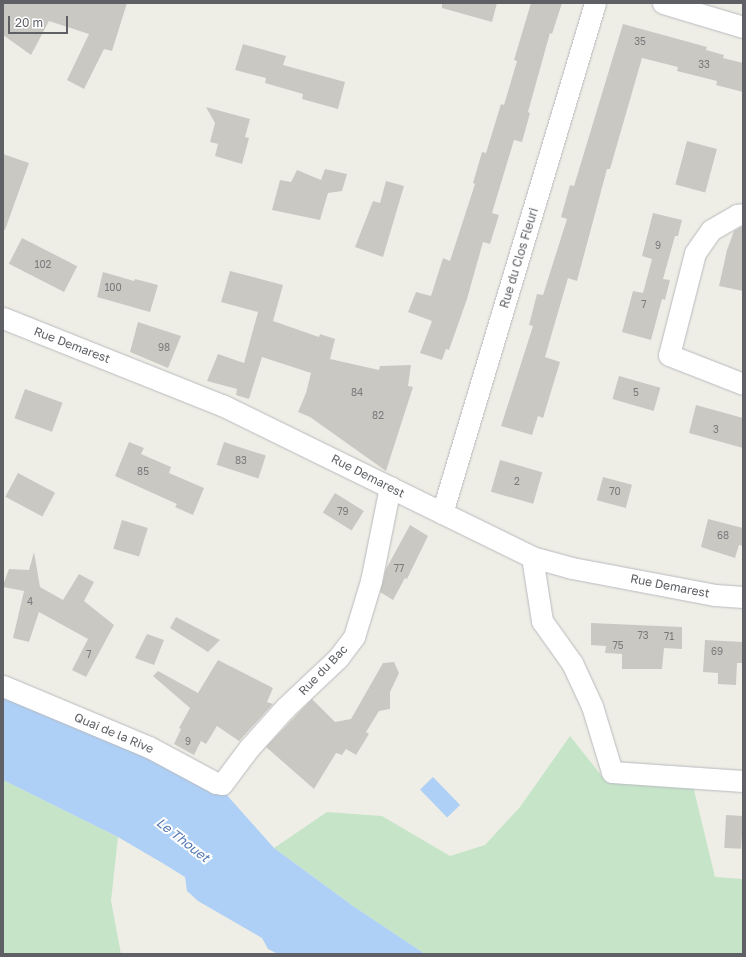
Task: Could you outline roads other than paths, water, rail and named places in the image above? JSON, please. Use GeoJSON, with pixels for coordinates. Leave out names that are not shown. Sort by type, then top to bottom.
{"type":"FeatureCollection","features":[{"type":"Feature","properties":{"kind":"street","name":"Rue du Clos Fleuri"},"geometry":{"type":"LineString","coordinates":[[442,512],[595,3]]}},
{"type":"Feature","properties":{"kind":"street"},"geometry":{"type":"LineString","coordinates":[[663,3],[743,27]]}},
{"type":"Feature","properties":{"kind":"street"},"geometry":{"type":"LineString","coordinates":[[743,214],[737,215],[711,230],[695,252],[669,355],[743,384]]}},
{"type":"Feature","properties":{"kind":"street","name":"Rue Demarest"},"geometry":{"type":"LineString","coordinates":[[3,318],[222,406],[532,557],[572,568],[715,595],[743,597]]}},
{"type":"Feature","properties":{"kind":"street","name":"Rue du Bac"},"geometry":{"type":"LineString","coordinates":[[222,784],[259,736],[285,708],[338,658],[354,637],[371,581],[390,487]]}},
{"type":"Feature","properties":{"kind":"street"},"geometry":{"type":"LineString","coordinates":[[532,557],[542,621],[572,663],[592,706],[612,772],[743,781]]}},
{"type":"Feature","properties":{"kind":"street","name":"Quai de la Rive"},"geometry":{"type":"LineString","coordinates":[[3,686],[149,747],[216,783],[222,784]]}},
{"type":"Feature","properties":{"kind":"water","name":"Le Thouet"},"geometry":{"type":"Polygon","coordinates":[[[3,693],[225,793],[274,848],[353,906],[425,954],[278,954],[268,949],[262,938],[198,901],[187,891],[185,877],[118,837],[3,780],[3,693]]]}},
{"type":"Feature","properties":{"kind":"water"},"geometry":{"type":"Polygon","coordinates":[[[433,777],[460,805],[447,818],[420,790],[433,777]]]}}]}
